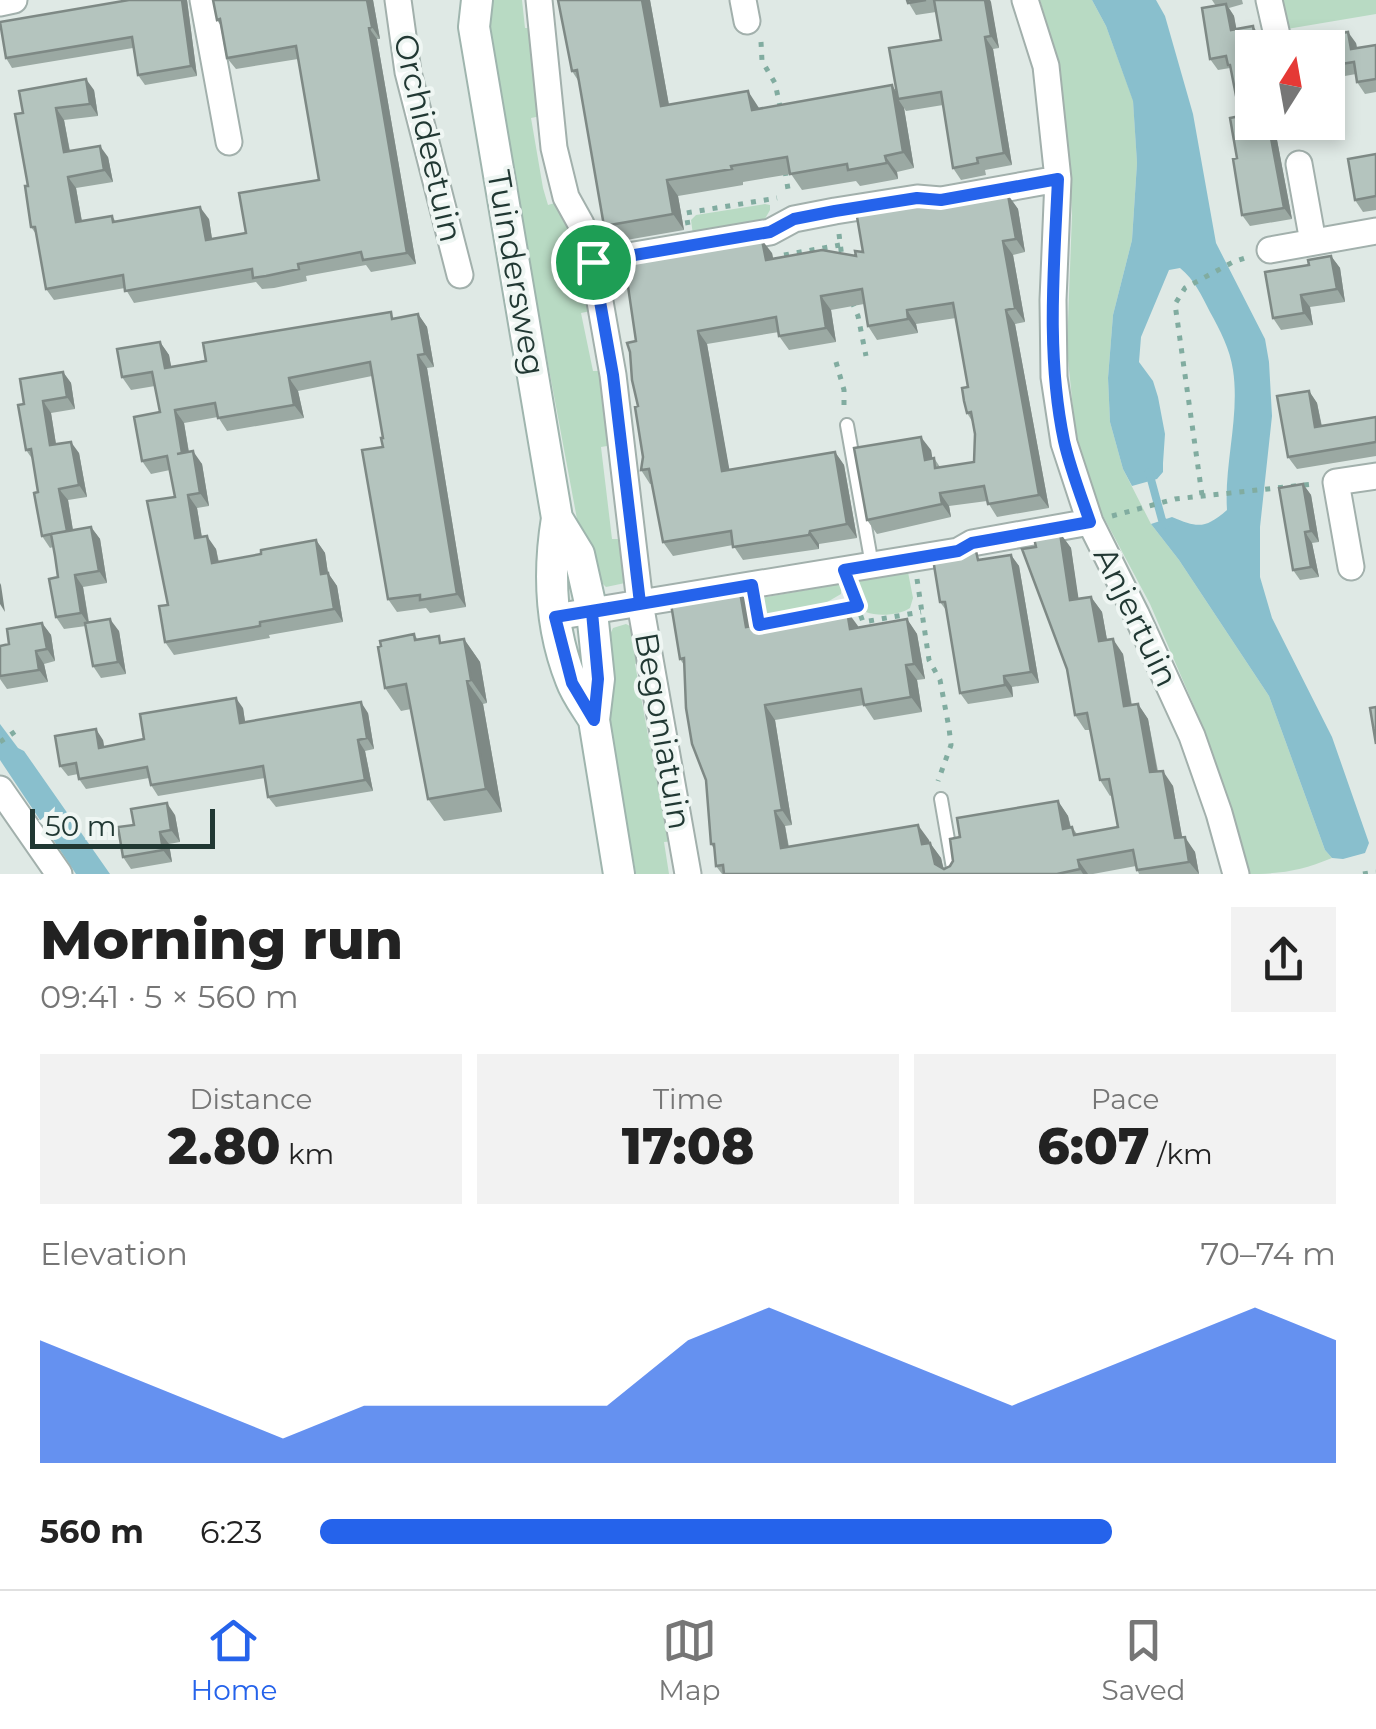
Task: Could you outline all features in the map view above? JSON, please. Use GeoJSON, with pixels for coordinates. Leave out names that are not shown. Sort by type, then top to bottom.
{"type":"FeatureCollection","features":[{"type":"Feature","properties":{"kind":"main road","name":"Tuindersweg"},"geometry":{"type":"LineString","coordinates":[[471,9],[558,518],[578,554],[592,612],[598,679],[594,720],[620,874]]}},
{"type":"Feature","properties":{"kind":"main road","name":"Tuindersweg"},"geometry":{"type":"LineString","coordinates":[[558,518],[551,556],[555,617],[572,683],[594,720]]}},
{"type":"Feature","properties":{"kind":"street"},"geometry":{"type":"LineString","coordinates":[[0,2],[14,0]]}},
{"type":"Feature","properties":{"kind":"street"},"geometry":{"type":"LineString","coordinates":[[203,0],[229,142]]}},
{"type":"Feature","properties":{"kind":"street","name":"Orchideetuin"},"geometry":{"type":"LineString","coordinates":[[398,0],[408,72],[460,275]]}},
{"type":"Feature","properties":{"kind":"street","name":"Begoniatuin"},"geometry":{"type":"LineString","coordinates":[[540,0],[554,148],[566,197],[581,224],[593,262],[613,375],[640,603],[688,874]]}},
{"type":"Feature","properties":{"kind":"street","name":"Anjertuin"},"geometry":{"type":"LineString","coordinates":[[1024,0],[1046,66],[1058,179],[1054,376],[1064,443],[1090,522],[1192,736],[1220,813],[1236,874]]}},
{"type":"Feature","properties":{"kind":"street"},"geometry":{"type":"LineString","coordinates":[[1269,0],[1276,30]]}},
{"type":"Feature","properties":{"kind":"street"},"geometry":{"type":"LineString","coordinates":[[1299,164],[1313,242]]}},
{"type":"Feature","properties":{"kind":"street"},"geometry":{"type":"LineString","coordinates":[[593,262],[691,246],[786,215],[917,198],[941,200],[1058,179]]}},
{"type":"Feature","properties":{"kind":"street"},"geometry":{"type":"LineString","coordinates":[[1270,250],[1376,231]]}},
{"type":"Feature","properties":{"kind":"street"},"geometry":{"type":"LineString","coordinates":[[1351,567],[1336,482],[1376,476]]}},
{"type":"Feature","properties":{"kind":"street"},"geometry":{"type":"LineString","coordinates":[[555,617],[958,551],[972,543],[1090,522]]}},
{"type":"Feature","properties":{"kind":"street"},"geometry":{"type":"LineString","coordinates":[[0,788],[59,874]]}},
{"type":"Feature","properties":{"kind":"lane"},"geometry":{"type":"LineString","coordinates":[[847,425],[872,565]]}},
{"type":"Feature","properties":{"kind":"lane"},"geometry":{"type":"LineString","coordinates":[[942,799],[954,874]]}},
{"type":"Feature","properties":{"kind":"path"},"geometry":{"type":"LineString","coordinates":[[751,18],[762,61],[775,83],[783,123]]}},
{"type":"Feature","properties":{"kind":"path"},"geometry":{"type":"LineString","coordinates":[[783,158],[786,215],[777,256],[840,245]]}},
{"type":"Feature","properties":{"kind":"path"},"geometry":{"type":"LineString","coordinates":[[835,211],[843,261]]}},
{"type":"Feature","properties":{"kind":"path"},"geometry":{"type":"LineString","coordinates":[[691,246],[686,214],[786,215]]}},
{"type":"Feature","properties":{"kind":"path"},"geometry":{"type":"LineString","coordinates":[[1202,495],[1175,304],[1185,288],[1233,262]]}},
{"type":"Feature","properties":{"kind":"path"},"geometry":{"type":"LineString","coordinates":[[848,293],[858,316],[866,356]]}},
{"type":"Feature","properties":{"kind":"path"},"geometry":{"type":"LineString","coordinates":[[836,362],[847,425]]}},
{"type":"Feature","properties":{"kind":"path"},"geometry":{"type":"LineString","coordinates":[[1138,508],[1202,495],[1336,482]]}},
{"type":"Feature","properties":{"kind":"path"},"geometry":{"type":"LineString","coordinates":[[914,558],[929,660],[940,680],[951,745],[938,781],[942,799]]}},
{"type":"Feature","properties":{"kind":"path"},"geometry":{"type":"LineString","coordinates":[[844,570],[863,622],[921,612]]}},
{"type":"Feature","properties":{"kind":"path"},"geometry":{"type":"LineString","coordinates":[[752,585],[759,625],[858,606]]}},
{"type":"Feature","properties":{"kind":"path"},"geometry":{"type":"LineString","coordinates":[[0,742],[16,731]]}},
{"type":"Feature","properties":{"kind":"path"},"geometry":{"type":"LineString","coordinates":[[1363,874],[1376,872]]}},
{"type":"Feature","properties":{"kind":"green space"},"geometry":{"type":"Polygon","coordinates":[[[489,0],[522,0],[525,28],[534,28],[541,116],[531,118],[548,205],[558,202],[577,241],[591,311],[581,313],[593,371],[602,371],[613,445],[601,447],[612,539],[623,539],[625,583],[606,587],[603,584],[577,519],[488,23],[489,0]]]}},
{"type":"Feature","properties":{"kind":"green space"},"geometry":{"type":"Polygon","coordinates":[[[1040,0],[1092,0],[1106,26],[1133,100],[1137,163],[1132,240],[1113,315],[1108,378],[1110,422],[1123,469],[1151,524],[1269,696],[1325,850],[1332,858],[1310,866],[1246,874],[1220,774],[1197,713],[1150,604],[1094,499],[1075,429],[1067,349],[1072,215],[1069,158],[1057,58],[1040,0]]]}},
{"type":"Feature","properties":{"kind":"green space"},"geometry":{"type":"Polygon","coordinates":[[[1282,0],[1376,0],[1376,14],[1287,29],[1282,0]]]}},
{"type":"Feature","properties":{"kind":"green space"},"geometry":{"type":"Polygon","coordinates":[[[770,205],[770,210],[762,224],[693,235],[691,220],[696,215],[770,205]]]}},
{"type":"Feature","properties":{"kind":"green space"},"geometry":{"type":"Polygon","coordinates":[[[908,572],[913,598],[910,608],[889,614],[866,612],[854,582],[908,572]]]}},
{"type":"Feature","properties":{"kind":"green space"},"geometry":{"type":"Polygon","coordinates":[[[841,584],[841,594],[810,612],[769,619],[763,615],[760,598],[841,584]]]}},
{"type":"Feature","properties":{"kind":"green space"},"geometry":{"type":"Polygon","coordinates":[[[626,624],[634,628],[645,661],[635,664],[650,746],[662,745],[675,841],[664,842],[669,874],[636,874],[609,722],[609,637],[613,628],[626,624]]]}},
{"type":"Feature","properties":{"kind":"water"},"geometry":{"type":"Polygon","coordinates":[[[1092,0],[1156,0],[1165,16],[1193,114],[1216,243],[1265,339],[1269,362],[1272,416],[1260,527],[1260,577],[1272,618],[1332,737],[1369,843],[1365,853],[1343,859],[1332,858],[1325,850],[1269,696],[1151,524],[1172,517],[1201,525],[1227,510],[1235,405],[1232,362],[1201,294],[1180,268],[1169,270],[1141,337],[1139,362],[1153,381],[1165,434],[1163,472],[1157,479],[1132,486],[1123,469],[1110,422],[1108,378],[1113,315],[1132,240],[1137,163],[1133,101],[1106,26],[1092,0]]]}},
{"type":"Feature","properties":{"kind":"water"},"geometry":{"type":"Polygon","coordinates":[[[0,724],[24,751],[110,874],[76,874],[0,760],[0,724]]]}},
{"type":"Feature","properties":{"kind":"building"},"geometry":{"type":"Polygon","coordinates":[[[129,0],[182,0],[191,66],[138,75],[132,37],[6,58],[0,22],[129,0]]]}},
{"type":"Feature","properties":{"kind":"building"},"geometry":{"type":"Polygon","coordinates":[[[213,0],[367,0],[407,253],[363,260],[361,252],[298,264],[299,269],[266,276],[253,278],[252,269],[125,291],[123,275],[46,289],[35,227],[31,227],[15,114],[23,113],[19,91],[86,79],[90,104],[56,108],[64,152],[100,146],[104,170],[68,177],[76,222],[112,216],[113,222],[200,207],[206,240],[246,233],[239,193],[319,180],[296,46],[227,58],[213,0]]]}},
{"type":"Feature","properties":{"kind":"building"},"geometry":{"type":"Polygon","coordinates":[[[558,0],[642,0],[661,106],[748,91],[752,110],[892,85],[903,152],[885,156],[887,163],[848,170],[847,164],[790,174],[787,157],[667,180],[673,214],[604,226],[577,70],[572,71],[558,0]]]}},
{"type":"Feature","properties":{"kind":"building"},"geometry":{"type":"Polygon","coordinates":[[[934,0],[985,0],[991,36],[985,37],[1004,153],[953,168],[941,92],[898,99],[889,48],[941,40],[934,0]]]}},
{"type":"Feature","properties":{"kind":"building"},"geometry":{"type":"Polygon","coordinates":[[[1226,4],[1231,30],[1253,26],[1254,30],[1235,30],[1235,90],[1226,56],[1210,59],[1202,8],[1226,4]]]}},
{"type":"Feature","properties":{"kind":"building"},"geometry":{"type":"Polygon","coordinates":[[[1345,33],[1351,49],[1376,45],[1376,79],[1357,82],[1354,62],[1345,63],[1345,33]]]}},
{"type":"Feature","properties":{"kind":"building"},"geometry":{"type":"Polygon","coordinates":[[[1235,117],[1235,140],[1271,140],[1284,208],[1242,215],[1230,118],[1235,117]]]}},
{"type":"Feature","properties":{"kind":"building"},"geometry":{"type":"Polygon","coordinates":[[[1376,154],[1376,196],[1355,200],[1348,159],[1376,154]]]}},
{"type":"Feature","properties":{"kind":"building"},"geometry":{"type":"Polygon","coordinates":[[[983,194],[984,199],[1008,195],[1016,239],[1003,241],[1015,308],[1006,310],[1039,495],[988,504],[984,486],[940,493],[942,504],[867,520],[854,448],[921,437],[925,460],[934,458],[935,468],[974,462],[975,434],[971,412],[967,413],[964,401],[962,388],[968,387],[953,303],[907,310],[908,319],[868,326],[862,289],[821,296],[826,328],[779,336],[776,317],[698,331],[722,471],[835,452],[847,524],[810,531],[809,535],[733,547],[731,531],[663,542],[649,469],[641,470],[643,457],[635,407],[638,406],[627,343],[636,341],[624,259],[762,240],[766,260],[822,250],[856,256],[855,251],[863,252],[856,211],[983,194]]]}},
{"type":"Feature","properties":{"kind":"building"},"geometry":{"type":"Polygon","coordinates":[[[1331,256],[1337,289],[1301,295],[1304,313],[1273,318],[1265,272],[1309,265],[1308,260],[1331,256]]]}},
{"type":"Feature","properties":{"kind":"building"},"geometry":{"type":"Polygon","coordinates":[[[391,312],[392,319],[418,314],[425,354],[418,355],[457,594],[420,600],[420,595],[388,599],[362,450],[383,447],[370,362],[289,378],[294,405],[218,418],[215,403],[175,410],[182,453],[177,454],[193,451],[200,493],[188,495],[195,538],[207,536],[212,563],[316,540],[321,574],[328,573],[334,609],[165,642],[159,606],[168,605],[147,501],[175,497],[167,456],[142,461],[134,417],[160,412],[152,372],[122,377],[117,349],[160,342],[165,368],[206,361],[203,343],[391,312]]]}},
{"type":"Feature","properties":{"kind":"building"},"geometry":{"type":"Polygon","coordinates":[[[63,372],[67,397],[43,401],[50,445],[71,442],[79,485],[59,489],[67,531],[42,536],[31,449],[26,450],[18,405],[24,404],[20,379],[63,372]]]}},
{"type":"Feature","properties":{"kind":"building"},"geometry":{"type":"Polygon","coordinates":[[[1309,391],[1315,427],[1376,417],[1376,442],[1288,457],[1277,396],[1309,391]]]}},
{"type":"Feature","properties":{"kind":"building"},"geometry":{"type":"Polygon","coordinates":[[[1303,484],[1311,531],[1305,532],[1311,567],[1293,570],[1279,488],[1303,484]]]}},
{"type":"Feature","properties":{"kind":"building"},"geometry":{"type":"Polygon","coordinates":[[[91,527],[99,571],[75,575],[81,613],[56,617],[49,579],[58,577],[51,534],[91,527]]]}},
{"type":"Feature","properties":{"kind":"building"},"geometry":{"type":"Polygon","coordinates":[[[1060,533],[1070,600],[1091,597],[1099,641],[1113,639],[1124,706],[1138,704],[1150,772],[1163,771],[1175,838],[1185,837],[1189,862],[1137,870],[1133,850],[1078,860],[1080,869],[1057,874],[724,874],[723,865],[716,866],[706,780],[692,744],[684,658],[680,659],[671,604],[740,592],[746,627],[847,611],[850,629],[907,619],[914,664],[906,665],[911,697],[864,705],[861,689],[765,705],[782,810],[775,811],[781,848],[918,825],[922,844],[930,843],[935,864],[944,869],[953,861],[950,839],[960,837],[957,818],[1058,801],[1063,829],[1072,827],[1074,835],[1118,827],[1109,779],[1100,780],[1087,713],[1075,715],[1067,669],[1022,549],[1036,547],[1034,538],[1060,533]]]}},
{"type":"Feature","properties":{"kind":"building"},"geometry":{"type":"Polygon","coordinates":[[[976,551],[978,560],[1011,555],[1031,672],[1004,676],[1005,685],[960,693],[945,602],[940,602],[933,559],[976,551]]]}},
{"type":"Feature","properties":{"kind":"building"},"geometry":{"type":"Polygon","coordinates":[[[110,619],[118,662],[93,666],[85,623],[110,619]]]}},
{"type":"Feature","properties":{"kind":"building"},"geometry":{"type":"Polygon","coordinates":[[[42,623],[47,649],[36,651],[39,670],[0,676],[0,646],[9,644],[7,629],[42,623]]]}},
{"type":"Feature","properties":{"kind":"building"},"geometry":{"type":"Polygon","coordinates":[[[414,634],[415,640],[439,636],[440,643],[464,639],[471,680],[467,681],[486,789],[428,799],[406,684],[385,688],[378,647],[380,641],[414,634]]]}},
{"type":"Feature","properties":{"kind":"building"},"geometry":{"type":"Polygon","coordinates":[[[236,698],[240,723],[361,702],[367,738],[358,740],[365,780],[268,797],[263,766],[151,785],[147,767],[79,779],[76,763],[60,766],[55,736],[96,729],[99,748],[144,739],[140,714],[236,698]]]}},
{"type":"Feature","properties":{"kind":"building"},"geometry":{"type":"Polygon","coordinates":[[[1376,707],[1376,744],[1370,708],[1376,707]]]}},
{"type":"Feature","properties":{"kind":"building"},"geometry":{"type":"Polygon","coordinates":[[[167,803],[171,830],[160,832],[163,850],[123,857],[118,827],[134,825],[131,809],[167,803]]]}},
{"type":"Feature","properties":{"kind":"waterway"},"geometry":{"type":"LineString","coordinates":[[1149,472],[1166,524]]}},
{"type":"Feature","properties":{"kind":"route"},"geometry":{"type":"LineString","coordinates":[[1058,179],[1054,376],[1064,443],[1090,522],[972,543],[958,551],[844,570],[858,606],[759,625],[752,585],[592,612],[598,679],[594,720],[572,683],[555,617],[640,603],[613,375],[593,262],[770,232],[794,219],[835,211],[917,198],[941,200],[1058,179]]}}]}
